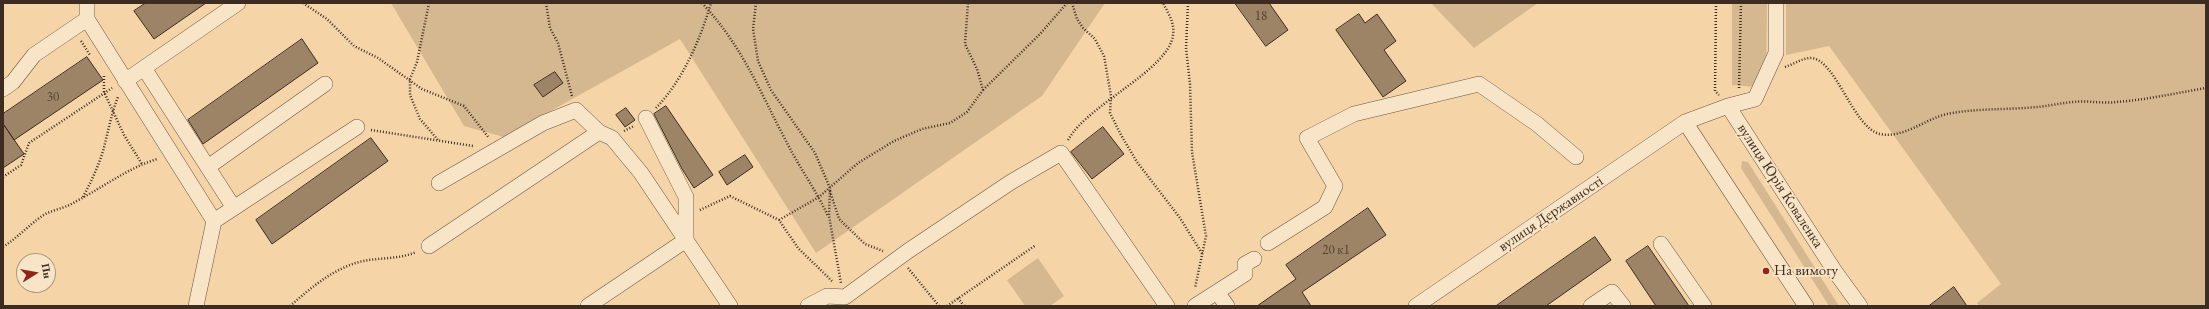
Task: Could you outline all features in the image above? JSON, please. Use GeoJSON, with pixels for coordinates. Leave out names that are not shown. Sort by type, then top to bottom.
{"type":"FeatureCollection","features":[{"type":"Feature","properties":{"kind":"street"},"geometry":{"type":"LineString","coordinates":[[87,3],[87,19],[214,221],[196,306]]}},
{"type":"Feature","properties":{"kind":"street"},"geometry":{"type":"LineString","coordinates":[[125,81],[238,3]]}},
{"type":"Feature","properties":{"kind":"street"},"geometry":{"type":"LineString","coordinates":[[1766,75],[1776,53],[1776,3]]}},
{"type":"Feature","properties":{"kind":"street"},"geometry":{"type":"LineString","coordinates":[[3,89],[13,82],[34,55],[87,19]]}},
{"type":"Feature","properties":{"kind":"street"},"geometry":{"type":"LineString","coordinates":[[144,68],[234,208]]}},
{"type":"Feature","properties":{"kind":"street","name":"вулиця Державності"},"geometry":{"type":"LineString","coordinates":[[1416,306],[1685,122],[1733,105],[1755,100],[1766,75]]}},
{"type":"Feature","properties":{"kind":"street"},"geometry":{"type":"LineString","coordinates":[[208,167],[325,84]]}},
{"type":"Feature","properties":{"kind":"street"},"geometry":{"type":"LineString","coordinates":[[1268,243],[1325,207],[1335,186],[1307,138],[1354,114],[1479,84],[1537,124],[1576,157]]}},
{"type":"Feature","properties":{"kind":"street","name":"вулиця Юрія Коваленка"},"geometry":{"type":"LineString","coordinates":[[1733,105],[1836,273],[1860,306]]}},
{"type":"Feature","properties":{"kind":"street"},"geometry":{"type":"LineString","coordinates":[[438,184],[543,123],[576,110],[606,135],[640,174],[730,306]]}},
{"type":"Feature","properties":{"kind":"street"},"geometry":{"type":"LineString","coordinates":[[646,118],[686,197],[686,240]]}},
{"type":"Feature","properties":{"kind":"street"},"geometry":{"type":"LineString","coordinates":[[1685,122],[1806,306]]}},
{"type":"Feature","properties":{"kind":"street"},"geometry":{"type":"LineString","coordinates":[[214,221],[357,128]]}},
{"type":"Feature","properties":{"kind":"street"},"geometry":{"type":"LineString","coordinates":[[429,246],[606,135]]}},
{"type":"Feature","properties":{"kind":"street"},"geometry":{"type":"LineString","coordinates":[[175,160],[199,153]]}},
{"type":"Feature","properties":{"kind":"street"},"geometry":{"type":"LineString","coordinates":[[808,306],[827,296],[847,302],[900,258],[1011,182],[1061,153],[1167,306]]}},
{"type":"Feature","properties":{"kind":"street"},"geometry":{"type":"LineString","coordinates":[[588,306],[686,240]]}},
{"type":"Feature","properties":{"kind":"street"},"geometry":{"type":"LineString","coordinates":[[1661,244],[1704,306]]}},
{"type":"Feature","properties":{"kind":"street"},"geometry":{"type":"LineString","coordinates":[[1195,299],[1217,292],[1245,274],[1245,264],[1254,260]]}},
{"type":"Feature","properties":{"kind":"street"},"geometry":{"type":"LineString","coordinates":[[1217,292],[1227,306]]}},
{"type":"Feature","properties":{"kind":"street"},"geometry":{"type":"LineString","coordinates":[[1591,306],[1612,292],[1623,306]]}},
{"type":"Feature","properties":{"kind":"path"},"geometry":{"type":"LineString","coordinates":[[303,3],[327,19],[354,46],[378,58],[422,88],[464,106],[483,128],[497,150]]}},
{"type":"Feature","properties":{"kind":"path"},"geometry":{"type":"LineString","coordinates":[[429,3],[417,62],[410,79],[410,95],[420,119],[438,140]]}},
{"type":"Feature","properties":{"kind":"path"},"geometry":{"type":"LineString","coordinates":[[546,3],[550,28],[558,43],[576,110]]}},
{"type":"Feature","properties":{"kind":"path"},"geometry":{"type":"LineString","coordinates":[[702,3],[724,27],[746,62],[786,142],[829,216]]}},
{"type":"Feature","properties":{"kind":"path"},"geometry":{"type":"LineString","coordinates":[[606,135],[646,118],[668,96],[696,46],[711,3]]}},
{"type":"Feature","properties":{"kind":"path"},"geometry":{"type":"LineString","coordinates":[[756,3],[753,29],[758,61],[771,90],[815,153],[830,188],[839,219],[866,244],[900,258],[939,306]]}},
{"type":"Feature","properties":{"kind":"path"},"geometry":{"type":"LineString","coordinates":[[968,3],[965,44],[977,69],[983,90]]}},
{"type":"Feature","properties":{"kind":"path"},"geometry":{"type":"LineString","coordinates":[[779,220],[819,197],[858,163],[894,141],[922,129],[950,124],[967,112],[983,90],[1040,34],[1067,3]]}},
{"type":"Feature","properties":{"kind":"path"},"geometry":{"type":"LineString","coordinates":[[1072,3],[1077,19],[1083,28],[1095,39],[1104,56],[1111,96],[1110,113],[1121,135],[1137,162],[1180,218],[1203,256]]}},
{"type":"Feature","properties":{"kind":"path"},"geometry":{"type":"LineString","coordinates":[[1061,153],[1070,136],[1111,96],[1141,76],[1160,60],[1168,49],[1173,34],[1171,18],[1162,3]]}},
{"type":"Feature","properties":{"kind":"path"},"geometry":{"type":"LineString","coordinates":[[1188,3],[1186,48],[1190,84],[1192,152],[1206,236],[1195,299]]}},
{"type":"Feature","properties":{"kind":"path"},"geometry":{"type":"LineString","coordinates":[[1716,3],[1715,91],[1733,105]]}},
{"type":"Feature","properties":{"kind":"path"},"geometry":{"type":"LineString","coordinates":[[1733,105],[1741,3]]}},
{"type":"Feature","properties":{"kind":"path"},"geometry":{"type":"LineString","coordinates":[[72,29],[92,59]]}},
{"type":"Feature","properties":{"kind":"path"},"geometry":{"type":"LineString","coordinates":[[1766,75],[1802,59],[1812,58],[1822,62],[1830,70],[1839,87],[1870,129],[1879,134],[1891,135],[1946,114],[1982,110],[2038,107],[2074,102],[2115,102],[2206,88]]}},
{"type":"Feature","properties":{"kind":"path"},"geometry":{"type":"LineString","coordinates":[[100,70],[104,76],[104,92],[124,135],[142,164]]}},
{"type":"Feature","properties":{"kind":"path"},"geometry":{"type":"LineString","coordinates":[[3,177],[21,165],[29,143],[104,92],[125,81]]}},
{"type":"Feature","properties":{"kind":"path"},"geometry":{"type":"LineString","coordinates":[[82,198],[94,175],[103,150],[113,110],[125,81]]}},
{"type":"Feature","properties":{"kind":"path"},"geometry":{"type":"LineString","coordinates":[[357,128],[497,150]]}},
{"type":"Feature","properties":{"kind":"path"},"geometry":{"type":"LineString","coordinates":[[3,247],[43,216],[82,198],[112,178],[142,164],[175,160]]}},
{"type":"Feature","properties":{"kind":"path"},"geometry":{"type":"LineString","coordinates":[[830,188],[829,216],[837,268],[847,302]]}},
{"type":"Feature","properties":{"kind":"path"},"geometry":{"type":"LineString","coordinates":[[693,213],[730,196],[779,220],[798,248],[825,274],[847,302]]}},
{"type":"Feature","properties":{"kind":"path"},"geometry":{"type":"LineString","coordinates":[[947,306],[1036,245]]}},
{"type":"Feature","properties":{"kind":"path"},"geometry":{"type":"LineString","coordinates":[[290,306],[326,276],[360,262],[407,256],[429,246]]}},
{"type":"Feature","properties":{"kind":"path"},"geometry":{"type":"LineString","coordinates":[[958,298],[964,306]]}},
{"type":"Feature","properties":{"kind":"shaded area"},"geometry":{"type":"Polygon","coordinates":[[[391,3],[1105,3],[1042,96],[816,253],[680,39],[504,137],[464,126],[391,3]]]}},
{"type":"Feature","properties":{"kind":"shaded area"},"geometry":{"type":"Polygon","coordinates":[[[1431,3],[1538,3],[1474,48],[1431,3]]]}},
{"type":"Feature","properties":{"kind":"shaded area"},"geometry":{"type":"Polygon","coordinates":[[[1732,3],[1767,3],[1766,88],[1732,85],[1732,3]]]}},
{"type":"Feature","properties":{"kind":"shaded area"},"geometry":{"type":"Polygon","coordinates":[[[1786,3],[2206,3],[2206,306],[1979,306],[1977,303],[2001,284],[1829,46],[1786,55],[1786,3]]]}},
{"type":"Feature","properties":{"kind":"shaded area"},"geometry":{"type":"Polygon","coordinates":[[[1742,161],[1748,162],[1839,306],[1829,306],[1741,168],[1742,161]]]}},
{"type":"Feature","properties":{"kind":"shaded area"},"geometry":{"type":"Polygon","coordinates":[[[1038,258],[1064,296],[1050,306],[1025,306],[1007,280],[1038,258]]]}},
{"type":"Feature","properties":{"kind":"building"},"geometry":{"type":"Polygon","coordinates":[[[146,3],[206,3],[154,39],[134,11],[146,3]]]}},
{"type":"Feature","properties":{"kind":"building"},"geometry":{"type":"Polygon","coordinates":[[[1235,3],[1269,3],[1288,30],[1266,46],[1235,3]]]}},
{"type":"Feature","properties":{"kind":"building"},"geometry":{"type":"Polygon","coordinates":[[[1359,14],[1365,23],[1377,14],[1396,41],[1384,50],[1406,81],[1383,97],[1336,30],[1359,14]]]}},
{"type":"Feature","properties":{"kind":"building"},"geometry":{"type":"Polygon","coordinates":[[[302,39],[318,63],[203,144],[188,120],[302,39]]]}},
{"type":"Feature","properties":{"kind":"building"},"geometry":{"type":"Polygon","coordinates":[[[87,57],[103,80],[14,140],[24,154],[3,168],[3,114],[87,57]]]}},
{"type":"Feature","properties":{"kind":"building"},"geometry":{"type":"Polygon","coordinates":[[[555,72],[563,83],[543,97],[534,85],[555,72]]]}},
{"type":"Feature","properties":{"kind":"building"},"geometry":{"type":"Polygon","coordinates":[[[666,106],[713,175],[694,188],[682,169],[654,114],[666,106]]]}},
{"type":"Feature","properties":{"kind":"building"},"geometry":{"type":"Polygon","coordinates":[[[626,108],[635,120],[625,127],[616,115],[626,108]]]}},
{"type":"Feature","properties":{"kind":"building"},"geometry":{"type":"Polygon","coordinates":[[[1103,127],[1124,154],[1092,179],[1071,152],[1103,127]]]}},
{"type":"Feature","properties":{"kind":"building"},"geometry":{"type":"Polygon","coordinates":[[[371,138],[388,161],[272,244],[256,220],[371,138]]]}},
{"type":"Feature","properties":{"kind":"building"},"geometry":{"type":"Polygon","coordinates":[[[745,155],[753,167],[727,185],[719,172],[745,155]]]}},
{"type":"Feature","properties":{"kind":"building"},"geometry":{"type":"Polygon","coordinates":[[[1368,208],[1386,235],[1302,292],[1311,306],[1257,306],[1296,279],[1286,265],[1368,208]]]}},
{"type":"Feature","properties":{"kind":"building"},"geometry":{"type":"Polygon","coordinates":[[[1595,237],[1611,260],[1546,306],[1496,306],[1595,237]]]}},
{"type":"Feature","properties":{"kind":"building"},"geometry":{"type":"Polygon","coordinates":[[[1648,246],[1689,306],[1656,306],[1626,261],[1648,246]]]}},
{"type":"Feature","properties":{"kind":"building"},"geometry":{"type":"Polygon","coordinates":[[[1954,287],[1967,306],[1929,306],[1954,287]]]}},
{"type":"Feature","properties":{"kind":"place","name":"На вимогу"},"geometry":{"type":"Point","coordinates":[1766,271]}}]}
